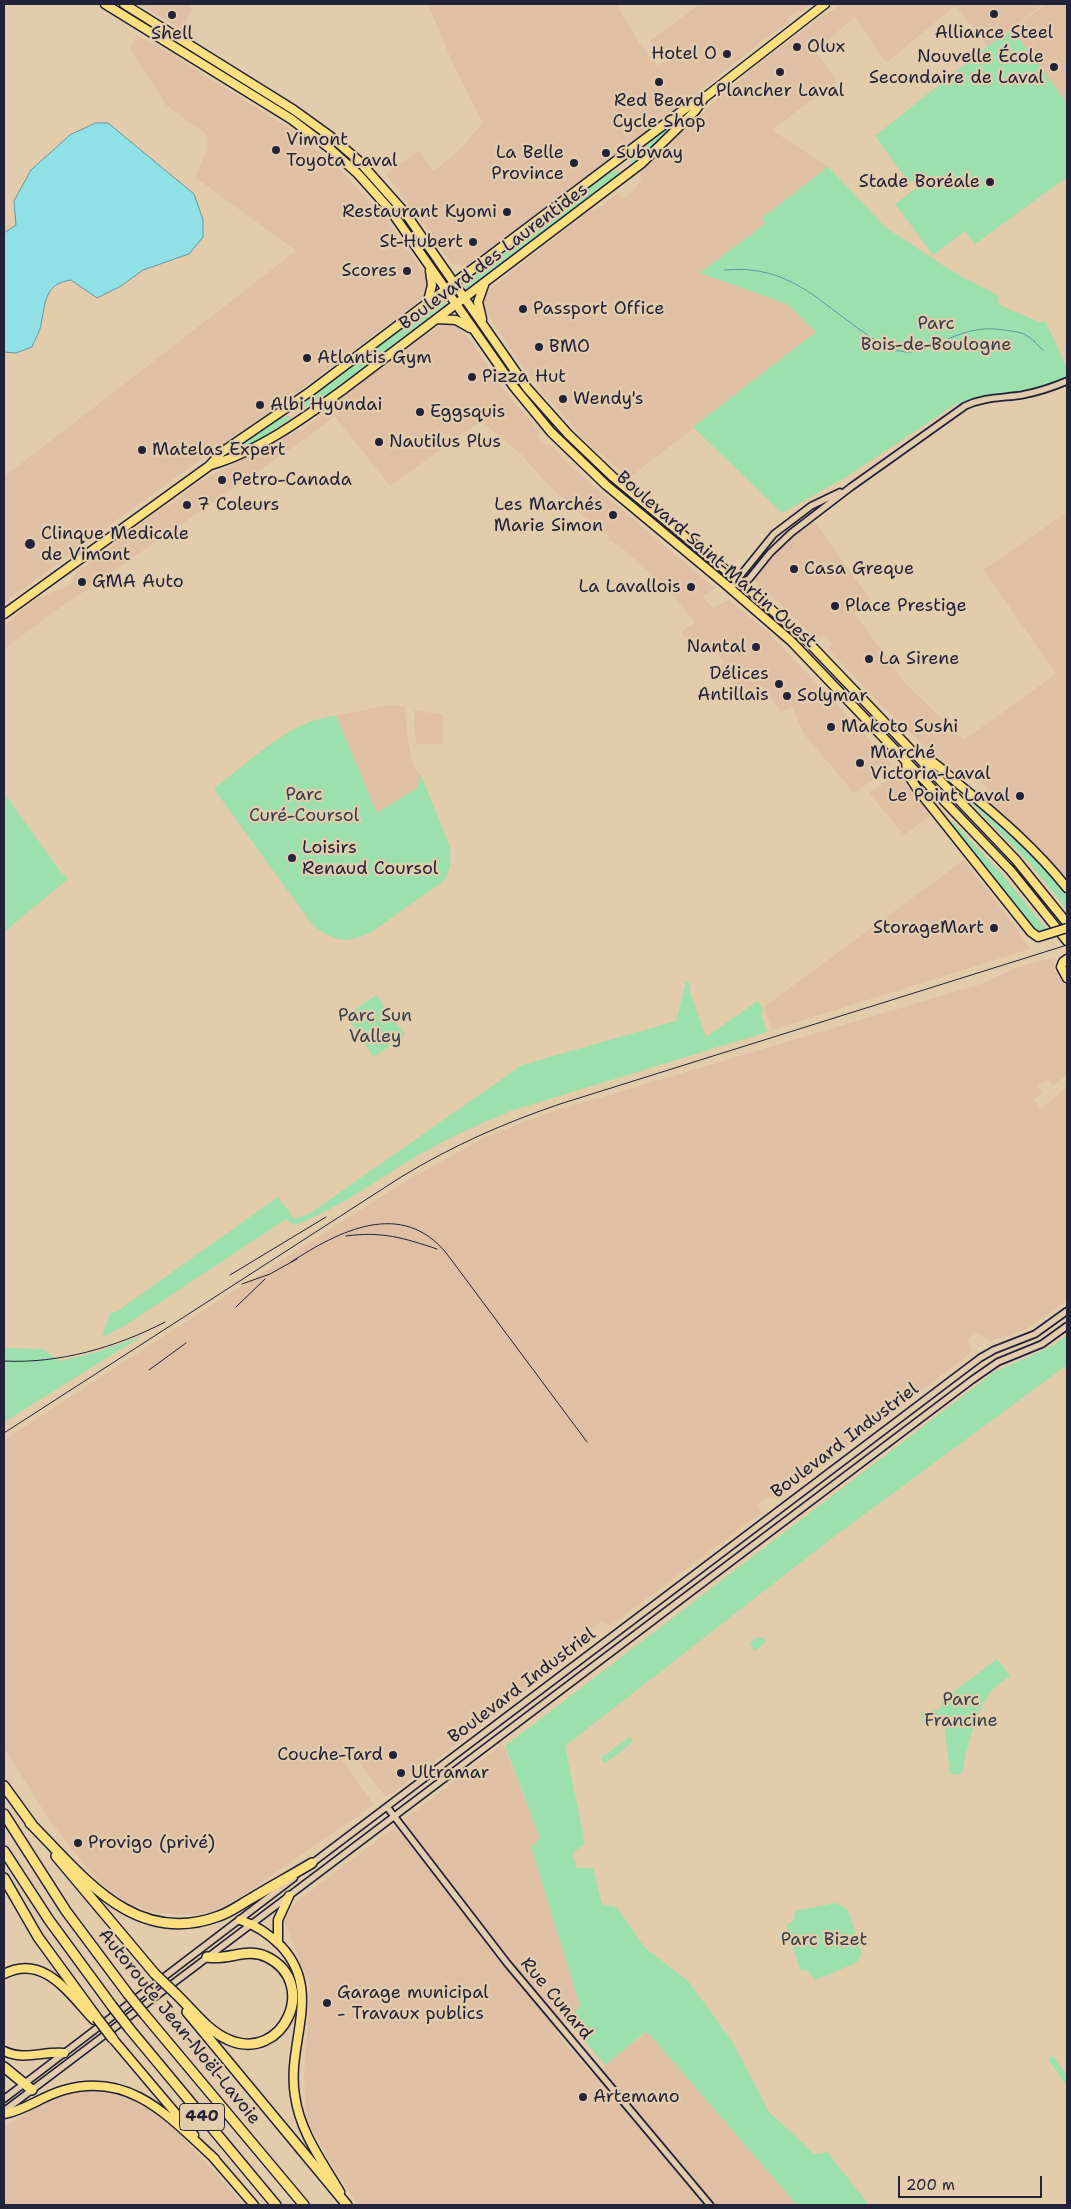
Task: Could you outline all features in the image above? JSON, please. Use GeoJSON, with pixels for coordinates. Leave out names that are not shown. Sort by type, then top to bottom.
{"type":"FeatureCollection","features":[{"type":"Feature","properties":{"kind":"highway"},"geometry":{"type":"LineString","coordinates":[[4,1786],[30,1823],[347,2205]]}},
{"type":"Feature","properties":{"kind":"highway","name":"Autoroute Jean-Noël-Lavoie"},"geometry":{"type":"LineString","coordinates":[[4,1814],[74,1922],[128,1994],[304,2205]]}},
{"type":"Feature","properties":{"kind":"highway"},"geometry":{"type":"LineString","coordinates":[[30,1823],[110,1901],[132,1914],[166,1923],[196,1922],[225,1914],[312,1863]]}},
{"type":"Feature","properties":{"kind":"highway","name":"Autoroute Jean-Noël-Lavoie"},"geometry":{"type":"LineString","coordinates":[[4,1851],[53,1927],[112,2006],[276,2205]]}},
{"type":"Feature","properties":{"kind":"highway"},"geometry":{"type":"LineString","coordinates":[[4,1878],[41,1942],[95,2019],[113,2039]]}},
{"type":"Feature","properties":{"kind":"highway"},"geometry":{"type":"LineString","coordinates":[[173,1994],[209,2027],[232,2042],[244,2044],[258,2043],[281,2030],[291,2013],[293,2000],[290,1983],[281,1968],[267,1957],[254,1953],[237,1954],[220,1960],[207,1957]]}},
{"type":"Feature","properties":{"kind":"highway"},"geometry":{"type":"LineString","coordinates":[[4,2067],[32,2090]]}},
{"type":"Feature","properties":{"kind":"highway"},"geometry":{"type":"LineString","coordinates":[[292,2191],[309,2205]]}},
{"type":"Feature","properties":{"kind":"main road","name":"Boulevard Saint-Martin Ouest"},"geometry":{"type":"LineString","coordinates":[[105,4],[283,114],[328,147],[362,179],[384,203],[526,403],[570,452],[617,495],[730,587],[791,642],[1018,879],[1067,942]]}},
{"type":"Feature","properties":{"kind":"main road","name":"Boulevard Saint-Martin Ouest"},"geometry":{"type":"LineString","coordinates":[[124,4],[294,110],[336,140],[366,168],[403,210],[527,388],[580,447],[613,477],[739,581],[809,643],[1022,867],[1067,923]]}},
{"type":"Feature","properties":{"kind":"main road","name":"Boulevard des Laurentides"},"geometry":{"type":"LineString","coordinates":[[4,614],[209,466],[222,452],[311,391],[690,105],[704,98],[825,4]]}},
{"type":"Feature","properties":{"kind":"main road","name":"Boulevard des Laurentides"},"geometry":{"type":"LineString","coordinates":[[209,466],[240,454],[306,415],[456,305],[642,163],[695,111],[704,98]]}},
{"type":"Feature","properties":{"kind":"main road"},"geometry":{"type":"LineString","coordinates":[[428,302],[432,283],[430,267]]}},
{"type":"Feature","properties":{"kind":"main road"},"geometry":{"type":"LineString","coordinates":[[483,325],[478,302],[485,283]]}},
{"type":"Feature","properties":{"kind":"main road"},"geometry":{"type":"LineString","coordinates":[[437,319],[456,320],[474,331]]}},
{"type":"Feature","properties":{"kind":"main road"},"geometry":{"type":"LineString","coordinates":[[913,752],[929,758],[970,793],[1032,849],[1067,888]]}},
{"type":"Feature","properties":{"kind":"main road"},"geometry":{"type":"LineString","coordinates":[[906,760],[907,773],[912,782],[1034,935],[1040,937],[1067,928]]}},
{"type":"Feature","properties":{"kind":"main road"},"geometry":{"type":"LineString","coordinates":[[1067,959],[1061,966],[1067,978]]}},
{"type":"Feature","properties":{"kind":"main road"},"geometry":{"type":"LineString","coordinates":[[278,1943],[278,1920],[289,1896]]}},
{"type":"Feature","properties":{"kind":"main road"},"geometry":{"type":"LineString","coordinates":[[240,1920],[252,1924],[278,1943],[295,1963],[302,1985],[303,2005],[294,2069],[294,2089],[298,2112],[310,2142],[347,2205]]}},
{"type":"Feature","properties":{"kind":"main road"},"geometry":{"type":"LineString","coordinates":[[4,1974],[26,1968],[47,1973],[95,2019]]}},
{"type":"Feature","properties":{"kind":"main road"},"geometry":{"type":"LineString","coordinates":[[113,2039],[254,2205]]}},
{"type":"Feature","properties":{"kind":"main road"},"geometry":{"type":"LineString","coordinates":[[4,2051],[25,2057],[49,2052],[64,2053]]}},
{"type":"Feature","properties":{"kind":"main road"},"geometry":{"type":"LineString","coordinates":[[4,2113],[21,2110],[47,2096],[71,2088],[97,2086],[115,2088],[137,2095],[159,2108],[215,2159]]}},
{"type":"Feature","properties":{"kind":"street"},"geometry":{"type":"LineString","coordinates":[[739,581],[748,579],[770,553],[791,533],[851,487],[965,406],[977,400],[1022,395],[1067,381]]}},
{"type":"Feature","properties":{"kind":"street"},"geometry":{"type":"LineString","coordinates":[[730,587],[739,581],[774,534],[789,521],[811,506],[851,487]]}},
{"type":"Feature","properties":{"kind":"street","name":"Boulevard Industriel"},"geometry":{"type":"LineString","coordinates":[[4,2099],[312,1863],[980,1358],[994,1350],[1035,1334],[1067,1311]]}},
{"type":"Feature","properties":{"kind":"street","name":"Boulevard Industriel"},"geometry":{"type":"LineString","coordinates":[[4,2113],[207,1957],[988,1369],[1037,1347],[1067,1326]]}},
{"type":"Feature","properties":{"kind":"street","name":"Rue Cunard"},"geometry":{"type":"LineString","coordinates":[[387,1807],[507,1963],[710,2205]]}},
{"type":"Feature","properties":{"kind":"shaded area"},"geometry":{"type":"Polygon","coordinates":[[[139,4],[188,4],[192,9],[182,30],[139,4]]]}},
{"type":"Feature","properties":{"kind":"shaded area"},"geometry":{"type":"Polygon","coordinates":[[[428,4],[616,4],[640,44],[658,66],[666,60],[650,41],[700,4],[812,4],[788,17],[788,23],[764,38],[696,94],[466,266],[452,264],[386,174],[418,151],[434,171],[458,151],[483,123],[453,64],[428,4]]]}},
{"type":"Feature","properties":{"kind":"shaded area"},"geometry":{"type":"Polygon","coordinates":[[[841,4],[1043,4],[988,46],[955,6],[886,63],[855,17],[815,51],[837,81],[772,130],[828,167],[763,219],[766,224],[700,273],[787,304],[816,333],[629,478],[587,442],[540,390],[540,386],[528,375],[484,309],[482,303],[485,292],[591,210],[594,211],[618,193],[623,199],[633,191],[641,179],[640,172],[713,103],[757,65],[827,12],[832,11],[841,4]]]}},
{"type":"Feature","properties":{"kind":"shaded area","name":"Nouvelle École Secondaire de Laval"},"geometry":{"type":"Polygon","coordinates":[[[1046,4],[1067,4],[1067,106],[1012,29],[1046,4]]]}},
{"type":"Feature","properties":{"kind":"shaded area"},"geometry":{"type":"Polygon","coordinates":[[[137,35],[294,131],[331,160],[385,217],[427,277],[426,295],[295,394],[293,392],[285,398],[286,401],[177,476],[4,603],[4,477],[296,251],[195,177],[208,148],[207,135],[166,105],[130,48],[137,35]]]}},
{"type":"Feature","properties":{"kind":"shaded area"},"geometry":{"type":"Polygon","coordinates":[[[453,323],[466,335],[512,400],[540,432],[538,437],[546,445],[550,444],[569,465],[715,588],[703,597],[713,608],[729,600],[766,630],[819,686],[811,693],[818,703],[830,696],[891,764],[886,771],[854,793],[804,734],[792,707],[781,712],[762,686],[743,698],[719,667],[725,662],[708,646],[697,654],[681,632],[695,622],[665,586],[622,548],[608,539],[609,536],[575,510],[549,486],[521,454],[481,421],[390,486],[335,416],[305,439],[48,616],[4,649],[4,625],[39,597],[69,586],[76,573],[160,509],[174,503],[195,484],[298,430],[301,432],[340,398],[433,330],[443,324],[453,323]]]}},
{"type":"Feature","properties":{"kind":"shaded area"},"geometry":{"type":"Polygon","coordinates":[[[1067,512],[1067,880],[1040,848],[982,796],[987,789],[978,778],[967,782],[918,740],[883,707],[828,649],[833,644],[824,636],[815,638],[755,581],[756,577],[776,552],[787,541],[814,521],[869,598],[869,602],[854,613],[906,684],[964,740],[1056,674],[984,570],[1067,512]]]}},
{"type":"Feature","properties":{"kind":"shaded area"},"geometry":{"type":"Polygon","coordinates":[[[383,706],[405,706],[408,741],[414,767],[421,775],[418,787],[377,813],[336,716],[383,706]]]}},
{"type":"Feature","properties":{"kind":"shaded area"},"geometry":{"type":"Polygon","coordinates":[[[414,710],[443,715],[443,744],[416,744],[414,710]]]}},
{"type":"Feature","properties":{"kind":"shaded area"},"geometry":{"type":"Polygon","coordinates":[[[898,772],[931,813],[929,817],[904,835],[869,793],[898,772]]]}},
{"type":"Feature","properties":{"kind":"shaded area"},"geometry":{"type":"Polygon","coordinates":[[[964,860],[1030,949],[772,1030],[764,1007],[964,860]]]}},
{"type":"Feature","properties":{"kind":"shaded area"},"geometry":{"type":"Polygon","coordinates":[[[1056,957],[1053,968],[1067,988],[1067,1074],[1053,1086],[1048,1080],[1038,1086],[1042,1093],[1034,1099],[1041,1109],[1067,1087],[1067,1300],[1027,1329],[990,1341],[975,1332],[967,1340],[972,1350],[963,1359],[778,1499],[770,1496],[758,1504],[761,1513],[610,1626],[601,1621],[591,1630],[595,1638],[389,1796],[385,1796],[351,1752],[341,1758],[373,1803],[372,1806],[233,1902],[214,1911],[197,1915],[156,1913],[130,1904],[111,1892],[91,1873],[51,1822],[4,1748],[4,1440],[409,1179],[484,1138],[542,1115],[981,984],[1018,967],[1056,957]]]}},
{"type":"Feature","properties":{"kind":"shaded area"},"geometry":{"type":"Polygon","coordinates":[[[503,1744],[540,1838],[531,1847],[580,2006],[556,2032],[593,2075],[647,2032],[797,2205],[358,2205],[333,2167],[307,2120],[304,2078],[310,1985],[283,1919],[295,1903],[388,1832],[394,1830],[398,1832],[407,1824],[406,1818],[503,1744]]]}},
{"type":"Feature","properties":{"kind":"shaded area"},"geometry":{"type":"Polygon","coordinates":[[[90,2091],[110,2092],[131,2098],[153,2109],[168,2121],[244,2205],[4,2205],[4,2127],[48,2101],[67,2094],[90,2091]]]}},
{"type":"Feature","properties":{"kind":"green space"},"geometry":{"type":"Polygon","coordinates":[[[1012,29],[1067,103],[1067,177],[975,244],[965,231],[933,255],[895,204],[928,179],[924,173],[909,183],[875,136],[1012,29]]]}},
{"type":"Feature","properties":{"kind":"green space"},"geometry":{"type":"Polygon","coordinates":[[[179,42],[248,85],[245,86],[179,45],[179,42]]]}},
{"type":"Feature","properties":{"kind":"green space"},"geometry":{"type":"Polygon","coordinates":[[[690,108],[667,133],[633,163],[630,162],[631,159],[690,108]]]}},
{"type":"Feature","properties":{"kind":"green space","name":"Parc Bois-de-Boulogne"},"geometry":{"type":"Polygon","coordinates":[[[828,167],[885,227],[953,272],[999,296],[997,302],[1002,306],[1039,322],[1046,322],[1067,369],[1067,381],[1042,390],[965,406],[956,404],[843,479],[782,513],[693,427],[816,332],[787,304],[700,273],[765,224],[762,218],[828,167]]]}},
{"type":"Feature","properties":{"kind":"green space"},"geometry":{"type":"Polygon","coordinates":[[[617,170],[619,174],[596,195],[467,290],[463,284],[592,185],[607,174],[617,170]]]}},
{"type":"Feature","properties":{"kind":"green space"},"geometry":{"type":"Polygon","coordinates":[[[441,298],[446,304],[328,395],[311,406],[301,408],[301,405],[441,298]]]}},
{"type":"Feature","properties":{"kind":"green space"},"geometry":{"type":"Polygon","coordinates":[[[290,416],[290,419],[257,441],[226,455],[225,453],[269,423],[290,416]]]}},
{"type":"Feature","properties":{"kind":"green space","name":"Parc Curé-Coursol"},"geometry":{"type":"Polygon","coordinates":[[[336,716],[377,813],[418,787],[421,775],[450,847],[449,870],[442,882],[373,931],[348,940],[333,938],[311,923],[214,789],[256,755],[288,733],[320,719],[336,716]]]}},
{"type":"Feature","properties":{"kind":"green space"},"geometry":{"type":"Polygon","coordinates":[[[4,793],[60,871],[68,879],[4,932],[4,793]]]}},
{"type":"Feature","properties":{"kind":"green space"},"geometry":{"type":"Polygon","coordinates":[[[972,802],[1036,859],[1067,895],[1067,910],[1031,865],[972,802]]]}},
{"type":"Feature","properties":{"kind":"green space"},"geometry":{"type":"Polygon","coordinates":[[[953,822],[1001,873],[1048,931],[1039,933],[1035,929],[950,825],[953,822]]]}},
{"type":"Feature","properties":{"kind":"green space"},"geometry":{"type":"Polygon","coordinates":[[[686,982],[689,982],[691,995],[706,1037],[758,1001],[763,1009],[761,1014],[767,1032],[510,1111],[465,1131],[422,1153],[328,1210],[294,1225],[286,1219],[121,1328],[102,1337],[110,1313],[116,1312],[278,1197],[294,1219],[309,1214],[522,1065],[676,1021],[686,982]]]}},
{"type":"Feature","properties":{"kind":"green space","name":"Parc Sun Valley"},"geometry":{"type":"Polygon","coordinates":[[[376,995],[405,1035],[374,1057],[346,1016],[376,995]]]}},
{"type":"Feature","properties":{"kind":"green space"},"geometry":{"type":"Polygon","coordinates":[[[1067,1335],[1067,1365],[832,1538],[565,1746],[585,1843],[572,1854],[577,1868],[593,1868],[602,1904],[617,1908],[645,1948],[688,1981],[732,2041],[769,2112],[814,2154],[827,2152],[869,2205],[797,2205],[649,2034],[644,2033],[605,2065],[567,2020],[580,2006],[531,1847],[540,1838],[505,1746],[994,1372],[1054,1345],[1067,1335]]]}},
{"type":"Feature","properties":{"kind":"green space"},"geometry":{"type":"Polygon","coordinates":[[[142,1336],[4,1422],[4,1348],[42,1349],[61,1361],[100,1351],[142,1336]]]}},
{"type":"Feature","properties":{"kind":"green space"},"geometry":{"type":"Polygon","coordinates":[[[758,1637],[765,1639],[766,1642],[754,1651],[750,1643],[758,1637]]]}},
{"type":"Feature","properties":{"kind":"green space","name":"Parc Francine"},"geometry":{"type":"Polygon","coordinates":[[[997,1659],[1010,1676],[994,1688],[983,1705],[969,1741],[962,1774],[950,1774],[944,1722],[922,1724],[921,1712],[941,1709],[941,1701],[997,1659]]]}},
{"type":"Feature","properties":{"kind":"green space"},"geometry":{"type":"Polygon","coordinates":[[[630,1737],[632,1743],[605,1763],[602,1763],[602,1757],[630,1737]]]}},
{"type":"Feature","properties":{"kind":"green space","name":"Parc Bizet"},"geometry":{"type":"Polygon","coordinates":[[[836,1903],[848,1910],[862,1954],[856,1963],[815,1980],[808,1971],[800,1970],[786,1925],[794,1920],[795,1911],[836,1903]]]}},
{"type":"Feature","properties":{"kind":"green space"},"geometry":{"type":"Polygon","coordinates":[[[1050,2056],[1053,2057],[1067,2075],[1067,2086],[1049,2061],[1050,2056]]]}},
{"type":"Feature","properties":{"kind":"water"},"geometry":{"type":"Polygon","coordinates":[[[96,123],[108,123],[194,194],[203,220],[203,237],[189,254],[143,270],[121,286],[97,298],[71,280],[56,285],[48,295],[40,330],[32,347],[16,353],[4,352],[4,233],[16,225],[14,201],[31,170],[70,135],[96,123]]]}},
{"type":"Feature","properties":{"kind":"waterway"},"geometry":{"type":"LineString","coordinates":[[724,270],[747,270],[767,273],[784,279],[816,297],[874,339],[889,348],[900,351],[910,352],[918,350],[963,333],[986,329],[1023,334],[1031,338],[1043,350]]}},
{"type":"Feature","properties":{"kind":"railway"},"geometry":{"type":"LineString","coordinates":[[4,1433],[401,1177],[439,1155],[479,1136],[560,1104],[1067,945]]}},
{"type":"Feature","properties":{"kind":"railway"},"geometry":{"type":"LineString","coordinates":[[230,1275],[326,1217]]}},
{"type":"Feature","properties":{"kind":"railway"},"geometry":{"type":"LineString","coordinates":[[291,1262],[329,1240],[370,1225],[391,1224],[410,1227],[429,1237],[447,1254],[587,1442]]}},
{"type":"Feature","properties":{"kind":"railway"},"geometry":{"type":"LineString","coordinates":[[346,1236],[371,1234],[393,1236],[437,1249]]}},
{"type":"Feature","properties":{"kind":"railway"},"geometry":{"type":"LineString","coordinates":[[242,1284],[270,1274],[297,1259]]}},
{"type":"Feature","properties":{"kind":"railway"},"geometry":{"type":"LineString","coordinates":[[236,1307],[265,1279]]}},
{"type":"Feature","properties":{"kind":"railway"},"geometry":{"type":"LineString","coordinates":[[4,1361],[46,1360],[87,1352],[127,1339],[165,1322]]}},
{"type":"Feature","properties":{"kind":"railway"},"geometry":{"type":"LineString","coordinates":[[149,1370],[186,1343]]}},
{"type":"Feature","properties":{"kind":"place","name":"Alliance Steel"},"geometry":{"type":"Point","coordinates":[994,14]}},
{"type":"Feature","properties":{"kind":"place","name":"Shell"},"geometry":{"type":"Point","coordinates":[172,15]}},
{"type":"Feature","properties":{"kind":"place","name":"Olux"},"geometry":{"type":"Point","coordinates":[797,47]}},
{"type":"Feature","properties":{"kind":"place","name":"Hotel O"},"geometry":{"type":"Point","coordinates":[727,54]}},
{"type":"Feature","properties":{"kind":"place","name":"Nouvelle École Secondaire de Laval"},"geometry":{"type":"Point","coordinates":[1054,67]}},
{"type":"Feature","properties":{"kind":"place","name":"Plancher Laval"},"geometry":{"type":"Point","coordinates":[780,72]}},
{"type":"Feature","properties":{"kind":"place","name":"Red Beard Cycle Shop"},"geometry":{"type":"Point","coordinates":[659,82]}},
{"type":"Feature","properties":{"kind":"place","name":"Vimont Toyota Laval"},"geometry":{"type":"Point","coordinates":[276,150]}},
{"type":"Feature","properties":{"kind":"place","name":"Subway"},"geometry":{"type":"Point","coordinates":[606,153]}},
{"type":"Feature","properties":{"kind":"place","name":"La Belle Province"},"geometry":{"type":"Point","coordinates":[574,163]}},
{"type":"Feature","properties":{"kind":"place","name":"Stade Boréale"},"geometry":{"type":"Point","coordinates":[990,182]}},
{"type":"Feature","properties":{"kind":"place","name":"Restaurant Kyomi"},"geometry":{"type":"Point","coordinates":[507,212]}},
{"type":"Feature","properties":{"kind":"place","name":"St-Hubert"},"geometry":{"type":"Point","coordinates":[473,242]}},
{"type":"Feature","properties":{"kind":"place","name":"Scores"},"geometry":{"type":"Point","coordinates":[407,271]}},
{"type":"Feature","properties":{"kind":"place","name":"Passport Office"},"geometry":{"type":"Point","coordinates":[523,309]}},
{"type":"Feature","properties":{"kind":"place","name":"BMO"},"geometry":{"type":"Point","coordinates":[539,347]}},
{"type":"Feature","properties":{"kind":"place","name":"Atlantis Gym"},"geometry":{"type":"Point","coordinates":[307,358]}},
{"type":"Feature","properties":{"kind":"place","name":"Pizza Hut"},"geometry":{"type":"Point","coordinates":[472,377]}},
{"type":"Feature","properties":{"kind":"place","name":"Wendy's"},"geometry":{"type":"Point","coordinates":[563,399]}},
{"type":"Feature","properties":{"kind":"place","name":"Albi Hyundai"},"geometry":{"type":"Point","coordinates":[260,405]}},
{"type":"Feature","properties":{"kind":"place","name":"Eggsquis"},"geometry":{"type":"Point","coordinates":[420,412]}},
{"type":"Feature","properties":{"kind":"place","name":"Nautilus Plus"},"geometry":{"type":"Point","coordinates":[379,442]}},
{"type":"Feature","properties":{"kind":"place","name":"Matelas Expert"},"geometry":{"type":"Point","coordinates":[142,450]}},
{"type":"Feature","properties":{"kind":"place","name":"Petro-Canada"},"geometry":{"type":"Point","coordinates":[222,480]}},
{"type":"Feature","properties":{"kind":"place","name":"7 Coleurs"},"geometry":{"type":"Point","coordinates":[187,505]}},
{"type":"Feature","properties":{"kind":"place","name":"Les Marchés Marie Simon"},"geometry":{"type":"Point","coordinates":[613,515]}},
{"type":"Feature","properties":{"kind":"place","name":"Clinque Medicale de Vimont"},"geometry":{"type":"Point","coordinates":[30,544]}},
{"type":"Feature","properties":{"kind":"place","name":"Casa Greque"},"geometry":{"type":"Point","coordinates":[794,569]}},
{"type":"Feature","properties":{"kind":"place","name":"GMA Auto"},"geometry":{"type":"Point","coordinates":[82,582]}},
{"type":"Feature","properties":{"kind":"place","name":"La Lavallois"},"geometry":{"type":"Point","coordinates":[691,587]}},
{"type":"Feature","properties":{"kind":"place","name":"Place Prestige"},"geometry":{"type":"Point","coordinates":[835,606]}},
{"type":"Feature","properties":{"kind":"place","name":"Nantal"},"geometry":{"type":"Point","coordinates":[756,647]}},
{"type":"Feature","properties":{"kind":"place","name":"La Sirene"},"geometry":{"type":"Point","coordinates":[869,659]}},
{"type":"Feature","properties":{"kind":"place","name":"Délices Antillais"},"geometry":{"type":"Point","coordinates":[779,684]}},
{"type":"Feature","properties":{"kind":"place","name":"Solymar"},"geometry":{"type":"Point","coordinates":[787,696]}},
{"type":"Feature","properties":{"kind":"place","name":"Makoto Sushi"},"geometry":{"type":"Point","coordinates":[831,727]}},
{"type":"Feature","properties":{"kind":"place","name":"Marché Victoria-Laval"},"geometry":{"type":"Point","coordinates":[860,763]}},
{"type":"Feature","properties":{"kind":"place","name":"Le Point Laval"},"geometry":{"type":"Point","coordinates":[1020,796]}},
{"type":"Feature","properties":{"kind":"place","name":"Loisirs Renaud Coursol"},"geometry":{"type":"Point","coordinates":[292,858]}},
{"type":"Feature","properties":{"kind":"place","name":"StorageMart"},"geometry":{"type":"Point","coordinates":[994,928]}},
{"type":"Feature","properties":{"kind":"place","name":"Couche-Tard"},"geometry":{"type":"Point","coordinates":[393,1755]}},
{"type":"Feature","properties":{"kind":"place","name":"Ultramar"},"geometry":{"type":"Point","coordinates":[401,1773]}},
{"type":"Feature","properties":{"kind":"place","name":"Provigo (privé)"},"geometry":{"type":"Point","coordinates":[78,1843]}},
{"type":"Feature","properties":{"kind":"place","name":"Garage municipal - Travaux publics"},"geometry":{"type":"Point","coordinates":[327,2003]}},
{"type":"Feature","properties":{"kind":"place","name":"Artemano"},"geometry":{"type":"Point","coordinates":[583,2097]}}]}
